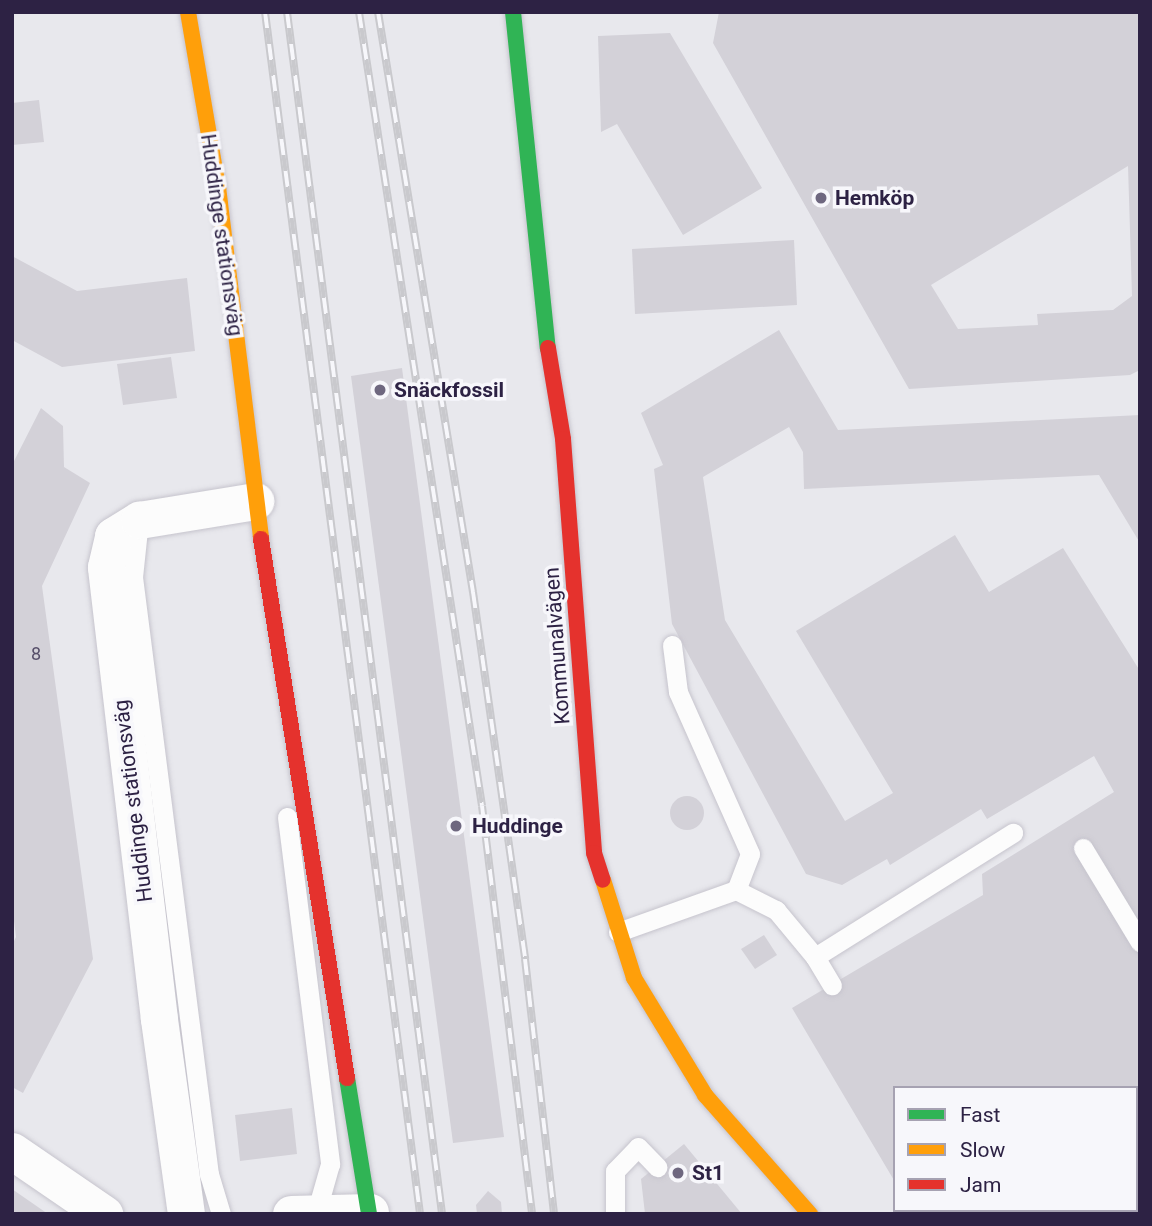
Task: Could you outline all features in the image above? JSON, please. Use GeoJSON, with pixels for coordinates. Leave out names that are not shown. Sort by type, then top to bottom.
{"type":"FeatureCollection","features":[{"type":"Feature","properties":{"kind":"street","name":"Huddinge stationsväg"},"geometry":{"type":"LineString","coordinates":[[188,12],[218,187],[244,502],[369,1213]]}},
{"type":"Feature","properties":{"kind":"street","name":"Kommunalvägen"},"geometry":{"type":"LineString","coordinates":[[513,12],[549,354],[563,439],[594,853],[634,978],[705,1095],[810,1214]]}},
{"type":"Feature","properties":{"kind":"street","name":"Huddinge stationsväg"},"geometry":{"type":"LineString","coordinates":[[186,1214],[159,1019],[106,567],[113,536],[139,520],[244,502]]}},
{"type":"Feature","properties":{"kind":"street"},"geometry":{"type":"LineString","coordinates":[[12,1151],[104,1214]]}},
{"type":"Feature","properties":{"kind":"street"},"geometry":{"type":"LineString","coordinates":[[291,1214],[369,1213]]}},
{"type":"Feature","properties":{"kind":"lane"},"geometry":{"type":"LineString","coordinates":[[244,502],[257,570],[330,1164],[316,1214]]}},
{"type":"Feature","properties":{"kind":"lane"},"geometry":{"type":"LineString","coordinates":[[139,520],[133,577],[209,1174],[221,1214]]}},
{"type":"Feature","properties":{"kind":"lane"},"geometry":{"type":"LineString","coordinates":[[672,645],[678,692],[750,854],[736,890]]}},
{"type":"Feature","properties":{"kind":"lane"},"geometry":{"type":"LineString","coordinates":[[815,957],[1013,833]]}},
{"type":"Feature","properties":{"kind":"lane"},"geometry":{"type":"LineString","coordinates":[[1083,848],[1140,942]]}},
{"type":"Feature","properties":{"kind":"lane"},"geometry":{"type":"LineString","coordinates":[[618,932],[736,890],[776,910],[815,957],[832,985]]}},
{"type":"Feature","properties":{"kind":"lane"},"geometry":{"type":"LineString","coordinates":[[615,1214],[615,1171],[638,1147],[657,1167]]}},
{"type":"Feature","properties":{"kind":"building"},"geometry":{"type":"Polygon","coordinates":[[[719,12],[1140,12],[1140,370],[1130,375],[909,389],[713,43],[719,12]],[[1128,166],[931,285],[958,329],[1038,325],[1037,314],[1113,310],[1132,296],[1128,166]]]}},
{"type":"Feature","properties":{"kind":"building"},"geometry":{"type":"Polygon","coordinates":[[[670,33],[762,188],[683,235],[617,124],[601,132],[598,36],[670,33]]]}},
{"type":"Feature","properties":{"kind":"building"},"geometry":{"type":"Polygon","coordinates":[[[39,100],[44,142],[12,145],[12,103],[39,100]]]}},
{"type":"Feature","properties":{"kind":"building"},"geometry":{"type":"Polygon","coordinates":[[[794,240],[797,305],[635,314],[632,249],[794,240]]]}},
{"type":"Feature","properties":{"kind":"building"},"geometry":{"type":"Polygon","coordinates":[[[12,256],[77,291],[187,278],[195,351],[62,367],[12,340],[12,256]]]}},
{"type":"Feature","properties":{"kind":"building"},"geometry":{"type":"Polygon","coordinates":[[[779,330],[838,430],[1140,415],[1140,543],[1099,475],[804,489],[803,452],[789,427],[703,477],[725,620],[845,821],[893,793],[796,631],[955,535],[989,592],[1063,548],[1140,671],[1140,1102],[1138,1103],[1138,1086],[893,1086],[893,1179],[792,1008],[983,895],[982,874],[1114,792],[1094,756],[987,819],[981,809],[890,865],[887,859],[842,885],[806,874],[672,624],[654,469],[663,465],[641,413],[779,330]]]}},
{"type":"Feature","properties":{"kind":"building"},"geometry":{"type":"Polygon","coordinates":[[[171,357],[177,398],[123,405],[117,364],[171,357]]]}},
{"type":"Feature","properties":{"kind":"building"},"geometry":{"type":"Polygon","coordinates":[[[402,368],[504,1137],[453,1143],[351,376],[402,368]]]}},
{"type":"Feature","properties":{"kind":"building"},"geometry":{"type":"Polygon","coordinates":[[[41,408],[63,426],[64,467],[90,483],[42,586],[93,959],[23,1093],[12,1087],[12,945],[16,937],[12,905],[12,465],[41,408]]]}},
{"type":"Feature","properties":{"kind":"building"},"geometry":{"type":"Polygon","coordinates":[[[687,796],[699,801],[704,813],[699,825],[687,830],[675,825],[670,813],[675,801],[687,796]]]}},
{"type":"Feature","properties":{"kind":"building"},"geometry":{"type":"Polygon","coordinates":[[[764,935],[777,955],[755,969],[741,949],[764,935]]]}},
{"type":"Feature","properties":{"kind":"building"},"geometry":{"type":"Polygon","coordinates":[[[292,1108],[297,1154],[240,1161],[235,1115],[292,1108]]]}},
{"type":"Feature","properties":{"kind":"building","name":"St1"},"geometry":{"type":"Polygon","coordinates":[[[684,1144],[742,1214],[645,1214],[641,1179],[684,1144]]]}},
{"type":"Feature","properties":{"kind":"building"},"geometry":{"type":"Polygon","coordinates":[[[12,1189],[48,1214],[12,1214],[12,1189]]]}},
{"type":"Feature","properties":{"kind":"building"},"geometry":{"type":"Polygon","coordinates":[[[1140,1189],[1140,1214],[1099,1214],[1138,1212],[1140,1189]]]}},
{"type":"Feature","properties":{"kind":"building"},"geometry":{"type":"Polygon","coordinates":[[[488,1191],[501,1202],[502,1214],[477,1214],[476,1205],[488,1191]]]}},
{"type":"Feature","properties":{"kind":"railway"},"geometry":{"type":"LineString","coordinates":[[265,12],[420,1214]]}},
{"type":"Feature","properties":{"kind":"railway"},"geometry":{"type":"LineString","coordinates":[[287,12],[442,1214]]}},
{"type":"Feature","properties":{"kind":"railway"},"geometry":{"type":"LineString","coordinates":[[359,12],[482,806],[532,1214]]}},
{"type":"Feature","properties":{"kind":"railway"},"geometry":{"type":"LineString","coordinates":[[378,12],[473,592],[525,959],[554,1214]]}},
{"type":"Feature","properties":{"kind":"traffic: fast"},"geometry":{"type":"LineString","coordinates":[[513,12],[548,348]]}},
{"type":"Feature","properties":{"kind":"traffic: fast"},"geometry":{"type":"LineString","coordinates":[[347,1078],[369,1214]]}},
{"type":"Feature","properties":{"kind":"traffic: slow"},"geometry":{"type":"LineString","coordinates":[[188,12],[218,187],[261,539]]}},
{"type":"Feature","properties":{"kind":"traffic: slow"},"geometry":{"type":"LineString","coordinates":[[603,880],[634,978],[705,1095],[810,1214]]}},
{"type":"Feature","properties":{"kind":"traffic: jam"},"geometry":{"type":"LineString","coordinates":[[548,348],[563,439],[594,853],[603,880]]}},
{"type":"Feature","properties":{"kind":"traffic: jam"},"geometry":{"type":"LineString","coordinates":[[261,539],[347,1078]]}},
{"type":"Feature","properties":{"kind":"place","name":"Hemköp"},"geometry":{"type":"Point","coordinates":[821,198]}},
{"type":"Feature","properties":{"kind":"place","name":"Snäckfossil"},"geometry":{"type":"Point","coordinates":[380,390]}},
{"type":"Feature","properties":{"kind":"place","name":"Huddinge"},"geometry":{"type":"Point","coordinates":[456,826]}},
{"type":"Feature","properties":{"kind":"place","name":"St1"},"geometry":{"type":"Point","coordinates":[678,1173]}}]}
